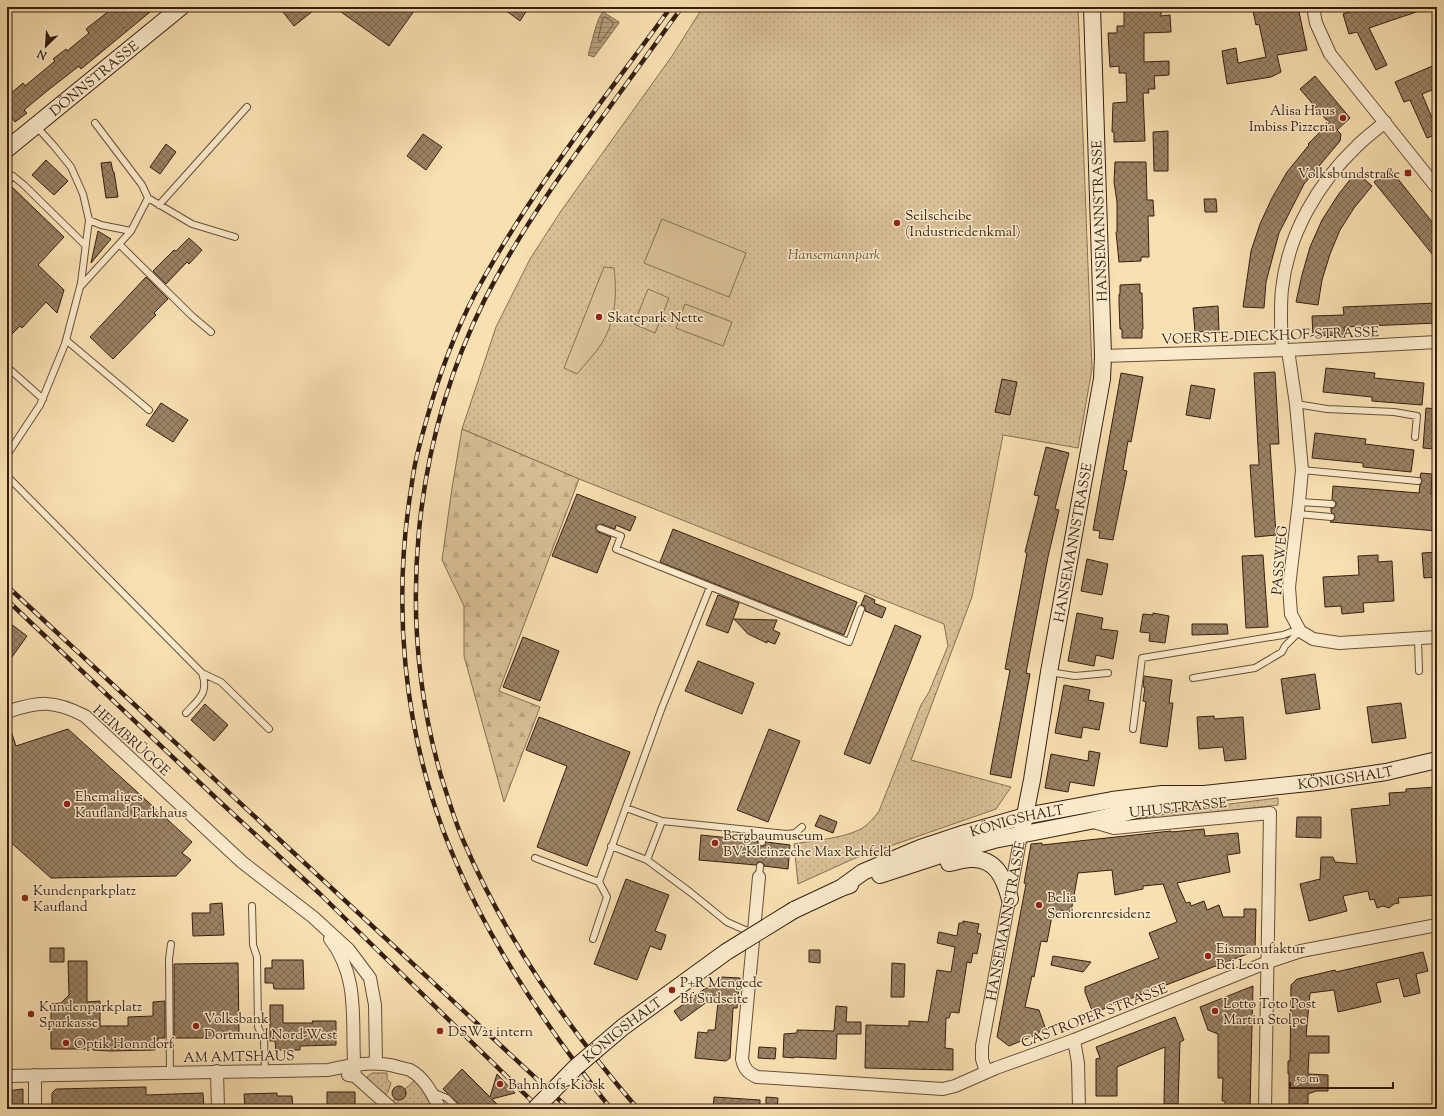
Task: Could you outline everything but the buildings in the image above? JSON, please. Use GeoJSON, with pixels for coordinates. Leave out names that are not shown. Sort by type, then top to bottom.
{"type":"FeatureCollection","features":[{"type":"Feature","properties":{"kind":"main road","name":"DÖNNSTRASSE"},"geometry":{"type":"LineString","coordinates":[[7,149],[181,7]]}},
{"type":"Feature","properties":{"kind":"main road","name":"HANSEMANNSTRASSE"},"geometry":{"type":"LineString","coordinates":[[1021,835],[1032,780],[1049,672],[1079,504],[1093,436],[1102,379],[1103,356],[1092,7]]}},
{"type":"Feature","properties":{"kind":"main road","name":"KÖNIGSHALT"},"geometry":{"type":"LineString","coordinates":[[841,888],[863,872],[920,848],[1025,816],[1119,799],[1162,794],[1204,794],[1318,782],[1371,774],[1437,760]]}},
{"type":"Feature","properties":{"kind":"main road","name":"KÖNIGSHALT"},"geometry":{"type":"LineString","coordinates":[[534,1109],[576,1067],[623,1027],[726,952],[794,910],[841,888],[941,855],[994,840],[1090,821],[1204,794]]}},
{"type":"Feature","properties":{"kind":"main road"},"geometry":{"type":"LineString","coordinates":[[841,888],[895,878],[970,858],[980,859],[998,870],[1006,883],[1010,898]]}},
{"type":"Feature","properties":{"kind":"street"},"geometry":{"type":"LineString","coordinates":[[1313,7],[1316,23],[1330,54],[1437,188]]}},
{"type":"Feature","properties":{"kind":"street"},"geometry":{"type":"LineString","coordinates":[[1285,350],[1282,289],[1290,251],[1304,214],[1332,172],[1357,146],[1385,122]]}},
{"type":"Feature","properties":{"kind":"street","name":"VOERSTE-DIECKHOF-STRASSE"},"geometry":{"type":"LineString","coordinates":[[1103,356],[1285,350],[1437,342]]}},
{"type":"Feature","properties":{"kind":"street","name":"PASSWEG"},"geometry":{"type":"LineString","coordinates":[[1285,350],[1296,404],[1302,470],[1289,587],[1291,614],[1299,630]]}},
{"type":"Feature","properties":{"kind":"street"},"geometry":{"type":"LineString","coordinates":[[1299,630],[1313,639],[1339,643],[1437,637]]}},
{"type":"Feature","properties":{"kind":"street","name":"HEIMBRÜGGE"},"geometry":{"type":"LineString","coordinates":[[7,712],[36,704],[55,704],[69,708],[84,716],[242,862],[313,917],[349,950],[370,978],[375,1004],[376,1063]]}},
{"type":"Feature","properties":{"kind":"street","name":"UHUSTRASSE"},"geometry":{"type":"LineString","coordinates":[[1090,821],[1114,828],[1270,812],[1268,962]]}},
{"type":"Feature","properties":{"kind":"street","name":"HANSEMANNSTRASSE"},"geometry":{"type":"LineString","coordinates":[[986,1072],[982,1059],[982,1046],[1021,835]]}},
{"type":"Feature","properties":{"kind":"street"},"geometry":{"type":"LineString","coordinates":[[753,931],[759,871]]}},
{"type":"Feature","properties":{"kind":"street","name":"HEIMBRÜGGE"},"geometry":{"type":"LineString","coordinates":[[313,917],[335,945],[348,970],[353,992],[355,1070]]}},
{"type":"Feature","properties":{"kind":"street","name":"CASTROPER STRASSE"},"geometry":{"type":"LineString","coordinates":[[753,931],[742,1059],[744,1067],[749,1073],[757,1077],[943,1089],[955,1086],[986,1072],[1074,1040],[1268,962],[1301,951],[1436,927]]}},
{"type":"Feature","properties":{"kind":"street"},"geometry":{"type":"LineString","coordinates":[[1265,1109],[1268,962]]}},
{"type":"Feature","properties":{"kind":"street"},"geometry":{"type":"LineString","coordinates":[[1074,1040],[1078,1063],[1079,1109]]}},
{"type":"Feature","properties":{"kind":"street","name":"AM AMTSHAUS"},"geometry":{"type":"LineString","coordinates":[[7,1076],[217,1071],[355,1070],[376,1063],[410,1070],[431,1091],[440,1109]]}},
{"type":"Feature","properties":{"kind":"street","name":"AM AMTSHAUS"},"geometry":{"type":"LineString","coordinates":[[355,1070],[392,1109]]}},
{"type":"Feature","properties":{"kind":"street"},"geometry":{"type":"LineString","coordinates":[[217,1071],[218,1109]]}},
{"type":"Feature","properties":{"kind":"street"},"geometry":{"type":"LineString","coordinates":[[35,1075],[35,1109]]}},
{"type":"Feature","properties":{"kind":"lane"},"geometry":{"type":"LineString","coordinates":[[159,205],[247,107]]}},
{"type":"Feature","properties":{"kind":"lane"},"geometry":{"type":"LineString","coordinates":[[95,123],[142,185],[148,198],[192,224],[234,237]]}},
{"type":"Feature","properties":{"kind":"lane"},"geometry":{"type":"LineString","coordinates":[[7,455],[43,399],[66,340],[80,287],[88,220],[83,194],[71,167],[36,126]]}},
{"type":"Feature","properties":{"kind":"lane"},"geometry":{"type":"LineString","coordinates":[[7,182],[13,176],[85,245]]}},
{"type":"Feature","properties":{"kind":"lane"},"geometry":{"type":"LineString","coordinates":[[80,287],[131,232],[148,198]]}},
{"type":"Feature","properties":{"kind":"lane"},"geometry":{"type":"LineString","coordinates":[[88,220],[101,225],[131,232]]}},
{"type":"Feature","properties":{"kind":"lane"},"geometry":{"type":"LineString","coordinates":[[119,244],[192,316],[211,332]]}},
{"type":"Feature","properties":{"kind":"lane"},"geometry":{"type":"LineString","coordinates":[[66,340],[149,410]]}},
{"type":"Feature","properties":{"kind":"lane"},"geometry":{"type":"LineString","coordinates":[[7,367],[43,399]]}},
{"type":"Feature","properties":{"kind":"lane"},"geometry":{"type":"LineString","coordinates":[[1296,404],[1327,408],[1394,412],[1417,416],[1416,437]]}},
{"type":"Feature","properties":{"kind":"lane"},"geometry":{"type":"LineString","coordinates":[[1302,470],[1418,481]]}},
{"type":"Feature","properties":{"kind":"lane"},"geometry":{"type":"LineString","coordinates":[[7,476],[202,673],[221,682],[269,729]]}},
{"type":"Feature","properties":{"kind":"lane"},"geometry":{"type":"LineString","coordinates":[[1299,502],[1332,504]]}},
{"type":"Feature","properties":{"kind":"lane"},"geometry":{"type":"LineString","coordinates":[[1298,514],[1331,517]]}},
{"type":"Feature","properties":{"kind":"lane"},"geometry":{"type":"LineString","coordinates":[[600,528],[621,536],[616,549],[848,642],[861,610]]}},
{"type":"Feature","properties":{"kind":"lane"},"geometry":{"type":"LineString","coordinates":[[599,882],[664,704],[710,587]]}},
{"type":"Feature","properties":{"kind":"lane"},"geometry":{"type":"LineString","coordinates":[[1193,678],[1255,668],[1282,652],[1285,646],[1299,630]]}},
{"type":"Feature","properties":{"kind":"lane"},"geometry":{"type":"LineString","coordinates":[[1133,729],[1142,658],[1283,635],[1299,630]]}},
{"type":"Feature","properties":{"kind":"lane"},"geometry":{"type":"LineString","coordinates":[[1418,638],[1419,671]]}},
{"type":"Feature","properties":{"kind":"lane"},"geometry":{"type":"LineString","coordinates":[[1049,672],[1075,676],[1108,673]]}},
{"type":"Feature","properties":{"kind":"lane"},"geometry":{"type":"LineString","coordinates":[[186,713],[200,698],[204,689],[205,682],[202,673]]}},
{"type":"Feature","properties":{"kind":"lane"},"geometry":{"type":"LineString","coordinates":[[626,808],[662,821],[787,834],[795,833],[802,828]]}},
{"type":"Feature","properties":{"kind":"lane"},"geometry":{"type":"LineString","coordinates":[[646,860],[662,821]]}},
{"type":"Feature","properties":{"kind":"lane"},"geometry":{"type":"LineString","coordinates":[[762,842],[763,832]]}},
{"type":"Feature","properties":{"kind":"lane"},"geometry":{"type":"LineString","coordinates":[[611,846],[646,860],[690,892],[726,922],[745,930],[753,931]]}},
{"type":"Feature","properties":{"kind":"lane"},"geometry":{"type":"LineString","coordinates":[[535,858],[599,882],[607,898],[593,939]]}},
{"type":"Feature","properties":{"kind":"lane"},"geometry":{"type":"LineString","coordinates":[[252,906],[253,945],[257,957],[258,1027],[264,1039],[265,1071]]}},
{"type":"Feature","properties":{"kind":"lane"},"geometry":{"type":"LineString","coordinates":[[170,1072],[169,959],[171,944]]}},
{"type":"Feature","properties":{"kind":"lane"},"geometry":{"type":"LineString","coordinates":[[431,1091],[447,1098],[458,1109]]}},
{"type":"Feature","properties":{"kind":"green space","name":"Hansemannpark"},"geometry":{"type":"Polygon","coordinates":[[[703,7],[1078,7],[1092,369],[1078,448],[1003,435],[972,597],[911,760],[1011,787],[996,809],[853,859],[798,884],[794,844],[835,837],[859,830],[873,819],[879,811],[921,705],[929,692],[948,646],[944,624],[579,479],[462,429],[496,327],[530,259],[561,211],[672,56],[703,7]]]}},
{"type":"Feature","properties":{"kind":"green space"},"geometry":{"type":"Polygon","coordinates":[[[662,219],[746,253],[729,297],[644,263],[662,219]]]}},
{"type":"Feature","properties":{"kind":"green space","name":"Skatepark Nette"},"geometry":{"type":"Polygon","coordinates":[[[604,267],[614,268],[615,297],[613,316],[607,334],[602,343],[577,374],[564,368],[604,267]]]}},
{"type":"Feature","properties":{"kind":"green space"},"geometry":{"type":"Polygon","coordinates":[[[648,289],[669,298],[655,333],[634,324],[648,289]]]}},
{"type":"Feature","properties":{"kind":"green space"},"geometry":{"type":"Polygon","coordinates":[[[685,304],[732,322],[723,346],[676,328],[685,304]]]}},
{"type":"Feature","properties":{"kind":"green space"},"geometry":{"type":"Polygon","coordinates":[[[462,429],[579,479],[499,691],[540,707],[504,802],[464,656],[464,606],[442,560],[462,429]]]}},
{"type":"Feature","properties":{"kind":"green space"},"geometry":{"type":"Polygon","coordinates":[[[1278,798],[1278,805],[1138,821],[1138,819],[1197,808],[1278,798]]]}},
{"type":"Feature","properties":{"kind":"green space"},"geometry":{"type":"Polygon","coordinates":[[[372,1073],[387,1073],[387,1079],[391,1083],[385,1096],[367,1080],[367,1077],[372,1073]]]}},
{"type":"Feature","properties":{"kind":"green space"},"geometry":{"type":"Polygon","coordinates":[[[414,1081],[421,1087],[435,1109],[400,1109],[392,1102],[395,1099],[400,1100],[403,1098],[406,1094],[405,1089],[414,1081]]]}},
{"type":"Feature","properties":{"kind":"water"},"geometry":{"type":"Polygon","coordinates":[[[603,12],[619,23],[594,57],[588,55],[596,26],[603,12]]]}},
{"type":"Feature","properties":{"kind":"railway"},"geometry":{"type":"LineString","coordinates":[[611,1109],[562,1044],[516,976],[495,941],[458,868],[443,830],[419,749],[411,707],[406,665],[402,581],[410,496],[418,450],[442,370],[468,307],[497,255],[544,182],[594,111],[671,7]]}},
{"type":"Feature","properties":{"kind":"railway"},"geometry":{"type":"LineString","coordinates":[[638,1109],[587,1046],[540,981],[498,913],[463,840],[441,776],[427,716],[419,656],[416,595],[419,533],[427,473],[441,413],[460,355],[485,299],[520,236],[546,196],[682,7]]}},
{"type":"Feature","properties":{"kind":"railway"},"geometry":{"type":"LineString","coordinates":[[7,586],[569,1109]]}},
{"type":"Feature","properties":{"kind":"railway"},"geometry":{"type":"LineString","coordinates":[[7,600],[218,800],[319,893],[540,1109]]}},
{"type":"Feature","properties":{"kind":"place","name":"Alisa Haus Imbiss Pizzeria"},"geometry":{"type":"Point","coordinates":[1343,118]}},
{"type":"Feature","properties":{"kind":"place","name":"Volksbundstraße"},"geometry":{"type":"Point","coordinates":[1408,173]}},
{"type":"Feature","properties":{"kind":"place","name":"Seilscheibe (Industriedenkmal)"},"geometry":{"type":"Point","coordinates":[897,223]}},
{"type":"Feature","properties":{"kind":"place","name":"Skatepark Nette"},"geometry":{"type":"Point","coordinates":[599,317]}},
{"type":"Feature","properties":{"kind":"place","name":"Ehemaliges Kaufland Parkhaus"},"geometry":{"type":"Point","coordinates":[67,804]}},
{"type":"Feature","properties":{"kind":"place","name":"Bergbaumuseum BV-Kleinzeche Max Rehfeld"},"geometry":{"type":"Point","coordinates":[715,843]}},
{"type":"Feature","properties":{"kind":"place","name":"Kundenparkplatz Kaufland"},"geometry":{"type":"Point","coordinates":[25,898]}},
{"type":"Feature","properties":{"kind":"place","name":"Belia Seniorenresidenz"},"geometry":{"type":"Point","coordinates":[1039,905]}},
{"type":"Feature","properties":{"kind":"place","name":"Eismanufaktur Bei Leon"},"geometry":{"type":"Point","coordinates":[1208,956]}},
{"type":"Feature","properties":{"kind":"place","name":"P+R Mengede Bf Südseite"},"geometry":{"type":"Point","coordinates":[672,990]}},
{"type":"Feature","properties":{"kind":"place","name":"Lotto Toto Post Martin Stolpe"},"geometry":{"type":"Point","coordinates":[1215,1011]}},
{"type":"Feature","properties":{"kind":"place","name":"Kundenparkplatz Sparkasse"},"geometry":{"type":"Point","coordinates":[31,1014]}},
{"type":"Feature","properties":{"kind":"place","name":"Volksbank Dortmund Nord-West"},"geometry":{"type":"Point","coordinates":[196,1026]}},
{"type":"Feature","properties":{"kind":"place","name":"DSW21 intern"},"geometry":{"type":"Point","coordinates":[440,1031]}},
{"type":"Feature","properties":{"kind":"place","name":"Optik Honndorf"},"geometry":{"type":"Point","coordinates":[66,1043]}},
{"type":"Feature","properties":{"kind":"place","name":"Bahnhofs-Kiosk"},"geometry":{"type":"Point","coordinates":[500,1084]}}]}
